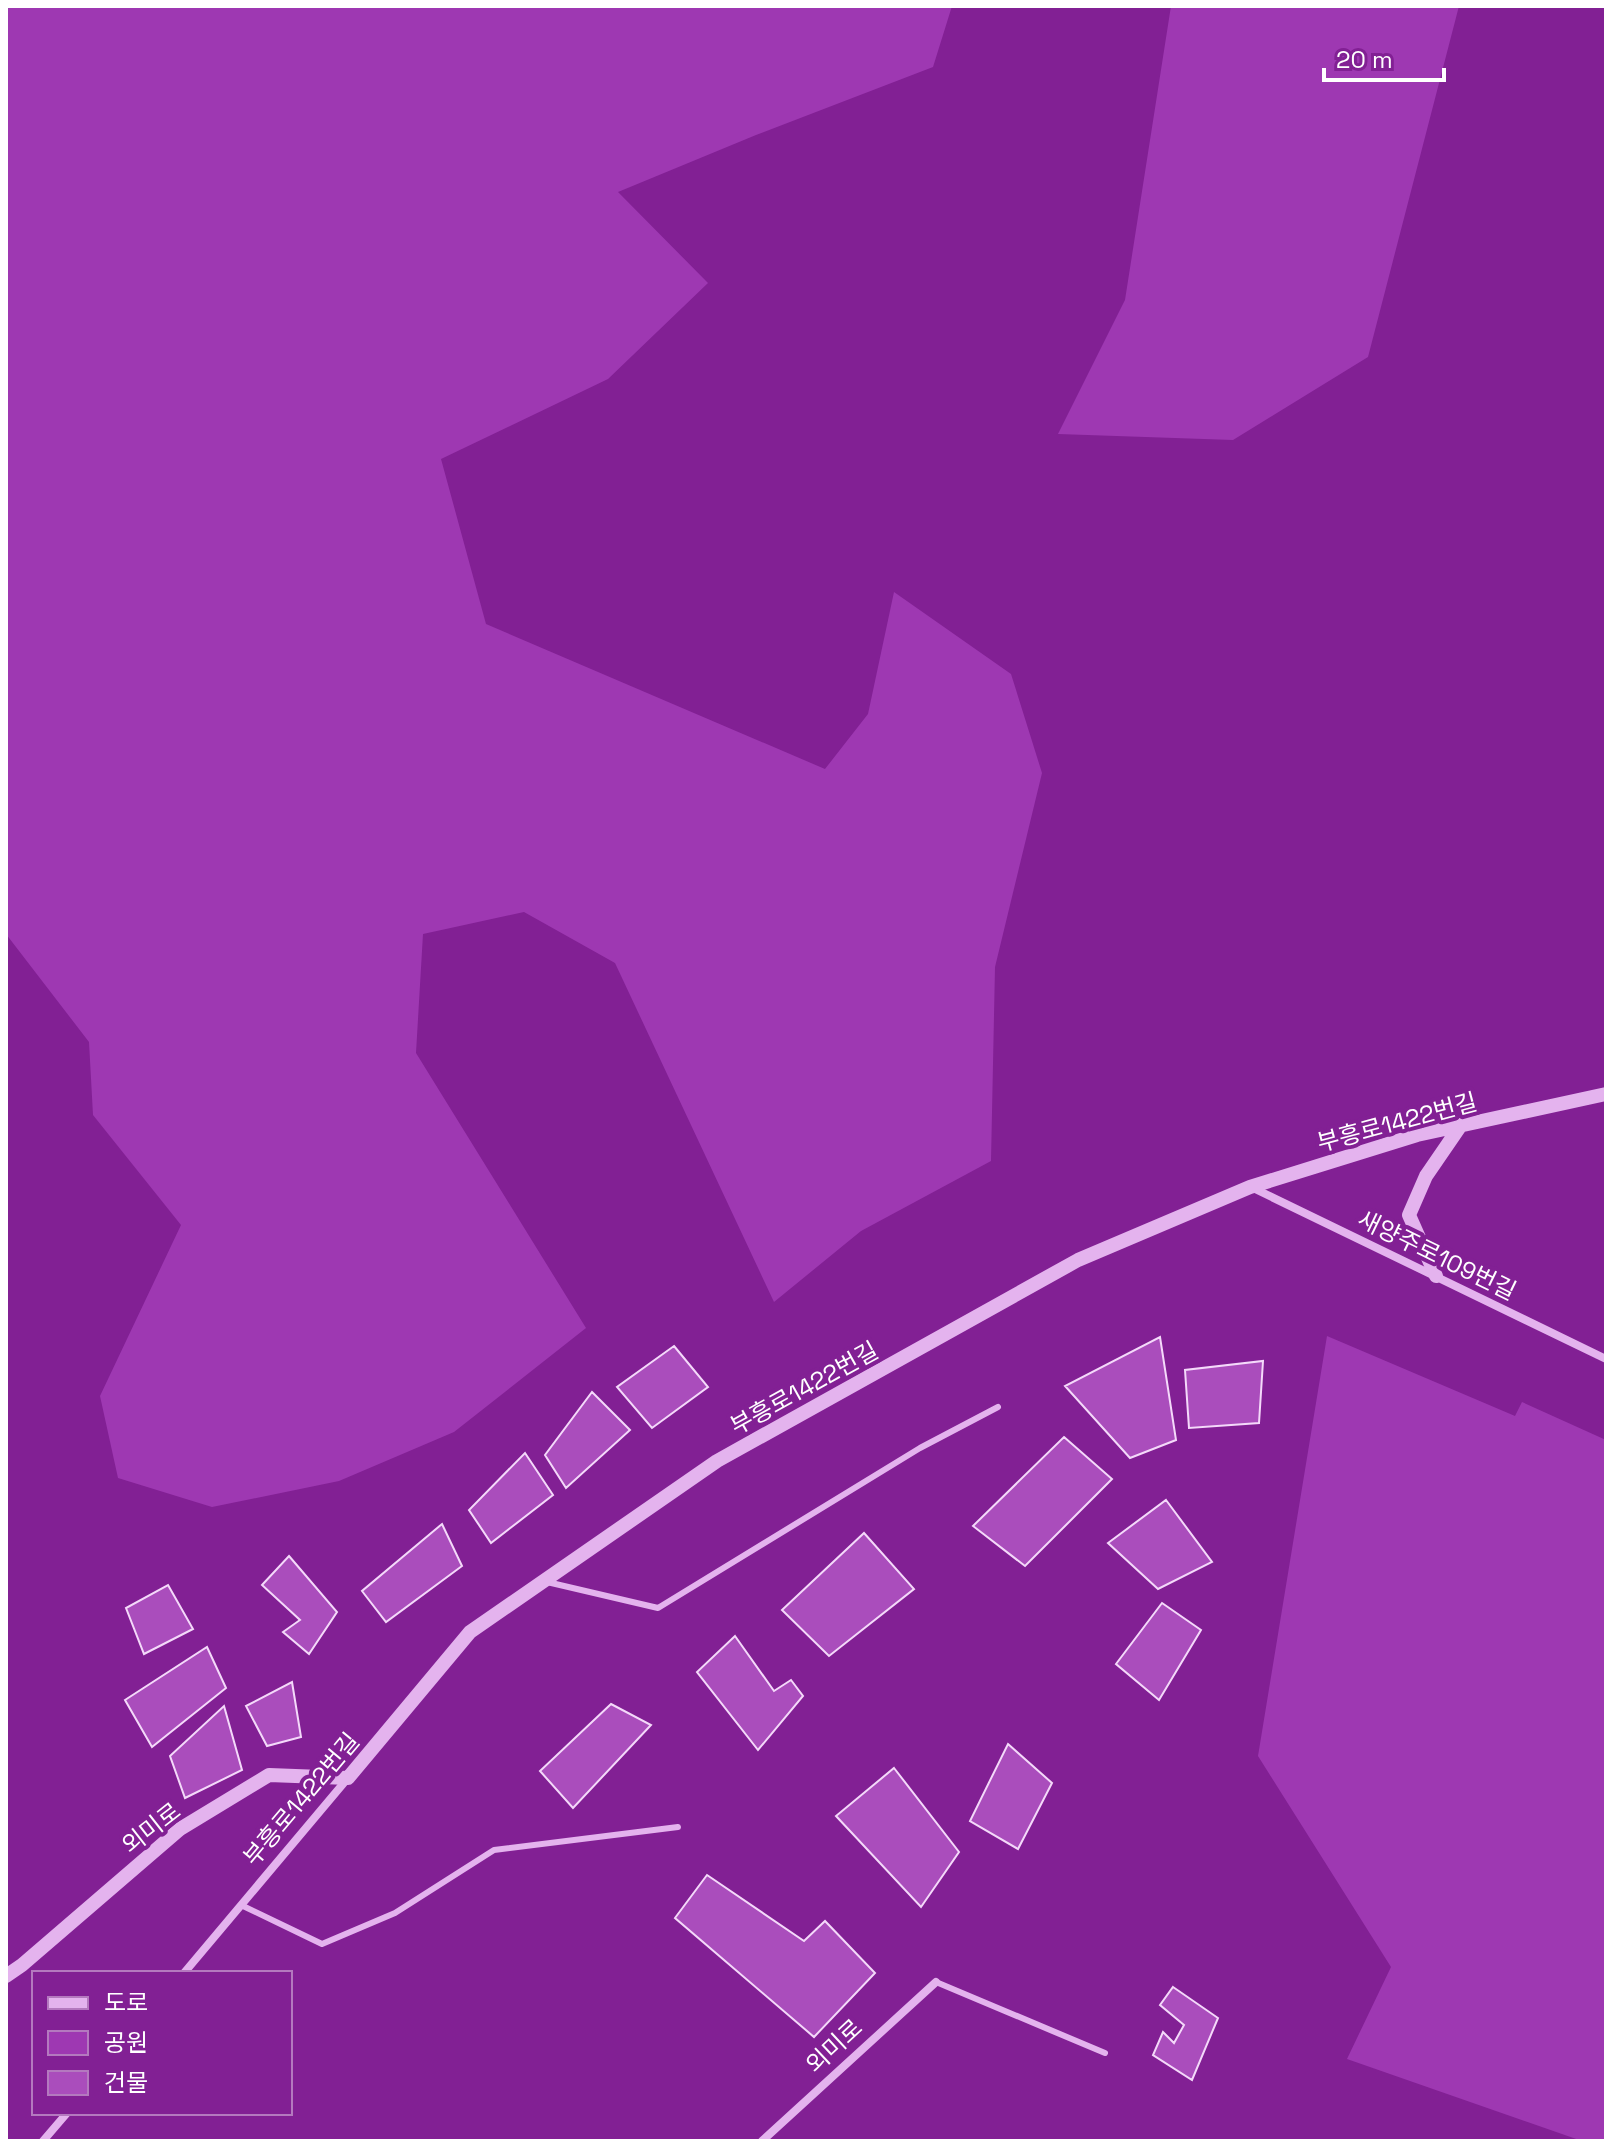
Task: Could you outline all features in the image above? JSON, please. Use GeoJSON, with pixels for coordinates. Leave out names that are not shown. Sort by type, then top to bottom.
{"type":"FeatureCollection","features":[{"type":"Feature","properties":{"kind":"street","name":"부흥로1422번길"},"geometry":{"type":"LineString","coordinates":[[186,1971],[470,1632],[717,1461],[1078,1260],[1250,1187],[1417,1135],[1606,1094]]}},
{"type":"Feature","properties":{"kind":"street"},"geometry":{"type":"LineString","coordinates":[[1436,1276],[1409,1215],[1426,1176],[1461,1125]]}},
{"type":"Feature","properties":{"kind":"street","name":"새양주로109번길"},"geometry":{"type":"LineString","coordinates":[[1250,1187],[1606,1359]]}},
{"type":"Feature","properties":{"kind":"street","name":"외미로"},"geometry":{"type":"LineString","coordinates":[[6,1976],[180,1829],[269,1775],[348,1778]]}},
{"type":"Feature","properties":{"kind":"street","name":"외미로"},"geometry":{"type":"LineString","coordinates":[[766,2140],[936,1982]]}},
{"type":"Feature","properties":{"kind":"street"},"geometry":{"type":"LineString","coordinates":[[43,2141],[65,2115]]}},
{"type":"Feature","properties":{"kind":"lane"},"geometry":{"type":"LineString","coordinates":[[543,1581],[658,1608],[920,1448],[998,1407]]}},
{"type":"Feature","properties":{"kind":"lane"},"geometry":{"type":"LineString","coordinates":[[241,1905],[322,1944],[395,1913],[494,1850],[678,1827]]}},
{"type":"Feature","properties":{"kind":"lane"},"geometry":{"type":"LineString","coordinates":[[936,1982],[1105,2053]]}},
{"type":"Feature","properties":{"kind":"green space"},"geometry":{"type":"Polygon","coordinates":[[[6,6],[952,6],[933,67],[618,192],[708,283],[608,379],[441,459],[486,624],[825,769],[868,714],[894,592],[1011,674],[1042,773],[995,967],[991,1161],[861,1231],[774,1302],[615,963],[524,912],[423,934],[416,1053],[586,1328],[454,1432],[339,1481],[212,1507],[118,1478],[100,1396],[181,1225],[93,1115],[89,1042],[6,934],[6,6]]]}},
{"type":"Feature","properties":{"kind":"green space"},"geometry":{"type":"Polygon","coordinates":[[[1171,6],[1459,6],[1368,357],[1233,440],[1058,434],[1125,300],[1171,6]]]}},
{"type":"Feature","properties":{"kind":"green space"},"geometry":{"type":"Polygon","coordinates":[[[1327,1336],[1515,1416],[1522,1402],[1606,1440],[1606,2141],[1582,2141],[1347,2059],[1391,1967],[1258,1756],[1327,1336]]]}},
{"type":"Feature","properties":{"kind":"building"},"geometry":{"type":"Polygon","coordinates":[[[1160,1337],[1176,1440],[1130,1458],[1065,1386],[1160,1337]]]}},
{"type":"Feature","properties":{"kind":"building"},"geometry":{"type":"Polygon","coordinates":[[[674,1346],[708,1387],[652,1428],[617,1387],[674,1346]]]}},
{"type":"Feature","properties":{"kind":"building"},"geometry":{"type":"Polygon","coordinates":[[[1263,1361],[1259,1423],[1189,1428],[1185,1370],[1263,1361]]]}},
{"type":"Feature","properties":{"kind":"building"},"geometry":{"type":"Polygon","coordinates":[[[592,1392],[630,1430],[566,1488],[545,1455],[592,1392]]]}},
{"type":"Feature","properties":{"kind":"building"},"geometry":{"type":"Polygon","coordinates":[[[1064,1437],[1112,1479],[1025,1566],[973,1526],[1064,1437]]]}},
{"type":"Feature","properties":{"kind":"building"},"geometry":{"type":"Polygon","coordinates":[[[525,1453],[553,1495],[491,1543],[469,1510],[525,1453]]]}},
{"type":"Feature","properties":{"kind":"building"},"geometry":{"type":"Polygon","coordinates":[[[1166,1500],[1212,1562],[1158,1589],[1108,1543],[1166,1500]]]}},
{"type":"Feature","properties":{"kind":"building"},"geometry":{"type":"Polygon","coordinates":[[[442,1524],[462,1566],[386,1622],[362,1591],[442,1524]]]}},
{"type":"Feature","properties":{"kind":"building"},"geometry":{"type":"Polygon","coordinates":[[[864,1533],[914,1589],[829,1656],[782,1610],[864,1533]]]}},
{"type":"Feature","properties":{"kind":"building"},"geometry":{"type":"Polygon","coordinates":[[[289,1556],[337,1612],[309,1654],[283,1632],[300,1620],[262,1585],[289,1556]]]}},
{"type":"Feature","properties":{"kind":"building"},"geometry":{"type":"Polygon","coordinates":[[[168,1585],[193,1629],[144,1654],[126,1608],[168,1585]]]}},
{"type":"Feature","properties":{"kind":"building"},"geometry":{"type":"Polygon","coordinates":[[[1162,1603],[1201,1630],[1159,1700],[1116,1664],[1162,1603]]]}},
{"type":"Feature","properties":{"kind":"building"},"geometry":{"type":"Polygon","coordinates":[[[735,1636],[774,1691],[791,1680],[803,1696],[758,1750],[697,1672],[735,1636]]]}},
{"type":"Feature","properties":{"kind":"building"},"geometry":{"type":"Polygon","coordinates":[[[207,1647],[226,1688],[152,1747],[125,1700],[207,1647]]]}},
{"type":"Feature","properties":{"kind":"building"},"geometry":{"type":"Polygon","coordinates":[[[292,1682],[301,1737],[267,1746],[246,1706],[292,1682]]]}},
{"type":"Feature","properties":{"kind":"building"},"geometry":{"type":"Polygon","coordinates":[[[611,1704],[651,1725],[573,1808],[540,1771],[611,1704]]]}},
{"type":"Feature","properties":{"kind":"building"},"geometry":{"type":"Polygon","coordinates":[[[224,1706],[242,1770],[185,1798],[170,1756],[224,1706]]]}},
{"type":"Feature","properties":{"kind":"building"},"geometry":{"type":"Polygon","coordinates":[[[1008,1744],[1052,1783],[1018,1849],[970,1821],[1008,1744]]]}},
{"type":"Feature","properties":{"kind":"building"},"geometry":{"type":"Polygon","coordinates":[[[894,1768],[959,1852],[921,1907],[836,1816],[894,1768]]]}},
{"type":"Feature","properties":{"kind":"building"},"geometry":{"type":"Polygon","coordinates":[[[707,1875],[804,1941],[825,1921],[875,1973],[814,2037],[675,1918],[707,1875]]]}},
{"type":"Feature","properties":{"kind":"building"},"geometry":{"type":"Polygon","coordinates":[[[1173,1987],[1218,2018],[1192,2080],[1153,2055],[1163,2032],[1174,2043],[1184,2025],[1160,2005],[1173,1987]]]}}]}
